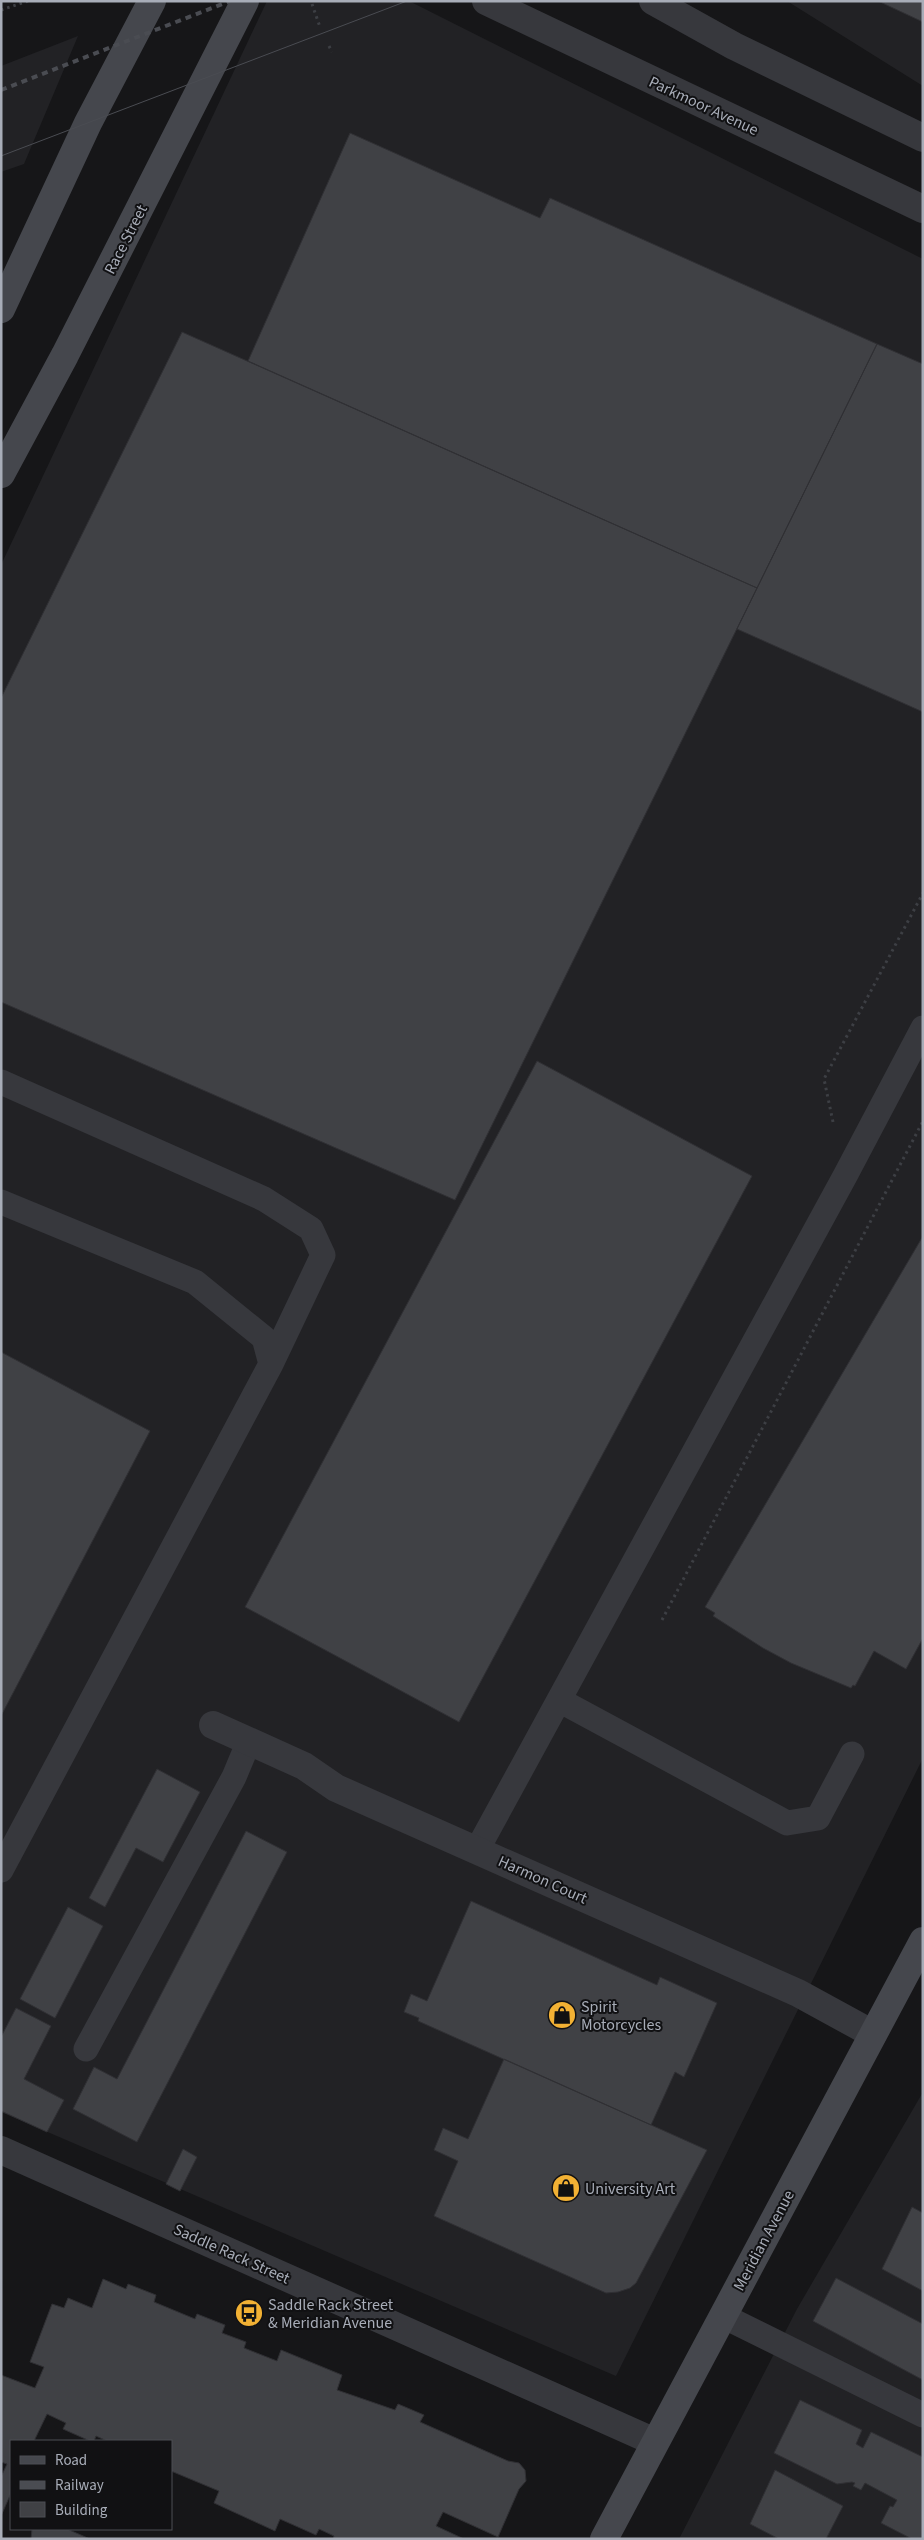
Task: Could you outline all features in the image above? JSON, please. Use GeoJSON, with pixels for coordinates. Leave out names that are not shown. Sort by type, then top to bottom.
{"type":"FeatureCollection","features":[{"type":"Feature","properties":{"kind":"main road"},"geometry":{"type":"LineString","coordinates":[[1,308],[88,123],[152,1]]}},
{"type":"Feature","properties":{"kind":"main road","name":"Race Street"},"geometry":{"type":"LineString","coordinates":[[1,474],[70,347],[246,1]]}},
{"type":"Feature","properties":{"kind":"main road","name":"Meridian Avenue"},"geometry":{"type":"LineString","coordinates":[[604,2539],[923,1941]]}},
{"type":"Feature","properties":{"kind":"street","name":"Parkmoor Avenue"},"geometry":{"type":"LineString","coordinates":[[486,1],[923,209]]}},
{"type":"Feature","properties":{"kind":"street"},"geometry":{"type":"LineString","coordinates":[[653,1],[734,46],[923,138]]}},
{"type":"Feature","properties":{"kind":"street","name":"Harmon Court"},"geometry":{"type":"LineString","coordinates":[[213,1725],[304,1766],[336,1788],[798,1993],[873,2034]]}},
{"type":"Feature","properties":{"kind":"street","name":"Saddle Rack Street"},"geometry":{"type":"LineString","coordinates":[[1,2150],[655,2442]]}},
{"type":"Feature","properties":{"kind":"lane"},"geometry":{"type":"LineString","coordinates":[[477,1850],[846,1176],[923,1028]]}},
{"type":"Feature","properties":{"kind":"lane"},"geometry":{"type":"LineString","coordinates":[[1,1082],[264,1199],[311,1229],[323,1255],[271,1364],[1,1870]]}},
{"type":"Feature","properties":{"kind":"lane"},"geometry":{"type":"LineString","coordinates":[[1,1202],[195,1282],[264,1338],[271,1364]]}},
{"type":"Feature","properties":{"kind":"lane"},"geometry":{"type":"LineString","coordinates":[[559,1700],[787,1823],[818,1818],[852,1754]]}},
{"type":"Feature","properties":{"kind":"lane"},"geometry":{"type":"LineString","coordinates":[[86,2049],[234,1777],[249,1741]]}},
{"type":"Feature","properties":{"kind":"lane"},"geometry":{"type":"LineString","coordinates":[[723,2316],[923,2415]]}},
{"type":"Feature","properties":{"kind":"path"},"geometry":{"type":"LineString","coordinates":[[1,10],[28,1]]}},
{"type":"Feature","properties":{"kind":"path"},"geometry":{"type":"LineString","coordinates":[[312,4],[320,27]]}},
{"type":"Feature","properties":{"kind":"path"},"geometry":{"type":"LineString","coordinates":[[329,46],[332,52]]}},
{"type":"Feature","properties":{"kind":"path"},"geometry":{"type":"LineString","coordinates":[[884,1195],[846,1176],[824,1080],[923,893]]}},
{"type":"Feature","properties":{"kind":"path"},"geometry":{"type":"LineString","coordinates":[[662,1620],[923,1121]]}},
{"type":"Feature","properties":{"kind":"shaded area"},"geometry":{"type":"Polygon","coordinates":[[[267,1],[409,1],[923,259],[923,1758],[616,2376],[1,2112],[1,565],[267,1]]]}},
{"type":"Feature","properties":{"kind":"shaded area"},"geometry":{"type":"Polygon","coordinates":[[[787,1],[923,1],[923,86],[787,1]]]}},
{"type":"Feature","properties":{"kind":"shaded area"},"geometry":{"type":"Polygon","coordinates":[[[78,36],[24,164],[1,172],[1,66],[78,36]]]}},
{"type":"Feature","properties":{"kind":"shaded area"},"geometry":{"type":"Polygon","coordinates":[[[923,2092],[923,2539],[679,2539],[797,2309],[923,2092]]]}},
{"type":"Feature","properties":{"kind":"building"},"geometry":{"type":"Polygon","coordinates":[[[878,1],[923,1],[923,22],[878,1]]]}},
{"type":"Feature","properties":{"kind":"building"},"geometry":{"type":"Polygon","coordinates":[[[350,133],[540,218],[550,198],[877,344],[757,588],[248,361],[350,133]]]}},
{"type":"Feature","properties":{"kind":"building"},"geometry":{"type":"Polygon","coordinates":[[[182,332],[757,588],[455,1200],[1,1002],[1,698],[182,332]]]}},
{"type":"Feature","properties":{"kind":"building"},"geometry":{"type":"Polygon","coordinates":[[[877,344],[923,364],[923,712],[737,629],[877,344]]]}},
{"type":"Feature","properties":{"kind":"building"},"geometry":{"type":"Polygon","coordinates":[[[537,1061],[752,1176],[459,1722],[245,1607],[537,1061]]]}},
{"type":"Feature","properties":{"kind":"building"},"geometry":{"type":"Polygon","coordinates":[[[923,1236],[923,1638],[906,1669],[874,1651],[855,1686],[853,1685],[851,1688],[791,1663],[763,1648],[713,1616],[715,1613],[705,1607],[923,1236]]]}},
{"type":"Feature","properties":{"kind":"building"},"geometry":{"type":"Polygon","coordinates":[[[1,1352],[150,1431],[1,1716],[1,1352]]]}},
{"type":"Feature","properties":{"kind":"building"},"geometry":{"type":"Polygon","coordinates":[[[157,1769],[200,1792],[163,1862],[136,1848],[105,1907],[89,1898],[157,1769]]]}},
{"type":"Feature","properties":{"kind":"building"},"geometry":{"type":"Polygon","coordinates":[[[246,1831],[287,1852],[137,2142],[73,2109],[94,2067],[117,2079],[246,1831]]]}},
{"type":"Feature","properties":{"kind":"building","name":"Spirit Motorcycles"},"geometry":{"type":"Polygon","coordinates":[[[471,1901],[657,1985],[660,1977],[717,2003],[684,2077],[675,2072],[651,2125],[418,2021],[419,2018],[404,2012],[411,1994],[427,2001],[471,1901]]]}},
{"type":"Feature","properties":{"kind":"building"},"geometry":{"type":"Polygon","coordinates":[[[68,1907],[103,1926],[55,2018],[20,1999],[68,1907]]]}},
{"type":"Feature","properties":{"kind":"building"},"geometry":{"type":"Polygon","coordinates":[[[16,2008],[51,2026],[24,2079],[64,2100],[47,2132],[1,2111],[1,2037],[16,2008]]]}},
{"type":"Feature","properties":{"kind":"building","name":"University Art"},"geometry":{"type":"Polygon","coordinates":[[[504,2059],[707,2150],[636,2283],[630,2288],[606,2293],[434,2216],[458,2161],[434,2150],[443,2128],[468,2139],[504,2059]]]}},
{"type":"Feature","properties":{"kind":"building"},"geometry":{"type":"Polygon","coordinates":[[[183,2149],[197,2157],[180,2191],[166,2184],[183,2149]]]}},
{"type":"Feature","properties":{"kind":"building"},"geometry":{"type":"Polygon","coordinates":[[[912,2207],[923,2213],[923,2291],[882,2269],[912,2207]]]}},
{"type":"Feature","properties":{"kind":"building"},"geometry":{"type":"Polygon","coordinates":[[[836,2278],[923,2324],[923,2380],[813,2321],[836,2278]]]}},
{"type":"Feature","properties":{"kind":"building"},"geometry":{"type":"Polygon","coordinates":[[[103,2279],[126,2289],[128,2284],[156,2295],[154,2302],[195,2319],[197,2314],[225,2325],[222,2333],[246,2342],[244,2348],[277,2361],[281,2350],[342,2375],[337,2390],[395,2410],[398,2404],[424,2415],[420,2422],[508,2461],[519,2463],[525,2470],[526,2481],[519,2489],[498,2537],[443,2512],[436,2526],[464,2539],[333,2539],[334,2536],[319,2529],[316,2535],[280,2519],[275,2531],[214,2503],[219,2491],[172,2471],[172,2440],[105,2440],[96,2436],[94,2440],[88,2440],[63,2429],[66,2423],[47,2414],[34,2440],[10,2440],[10,2495],[1,2516],[1,2477],[7,2464],[1,2462],[1,2375],[35,2388],[44,2367],[30,2362],[52,2304],[64,2308],[68,2298],[92,2308],[103,2279]]]}},
{"type":"Feature","properties":{"kind":"building"},"geometry":{"type":"Polygon","coordinates":[[[800,2400],[862,2430],[856,2444],[863,2448],[871,2432],[923,2457],[923,2539],[912,2539],[881,2523],[890,2506],[893,2507],[897,2500],[865,2483],[861,2490],[853,2486],[855,2483],[852,2482],[837,2484],[774,2453],[800,2400]]]}},
{"type":"Feature","properties":{"kind":"building"},"geometry":{"type":"Polygon","coordinates":[[[775,2470],[843,2506],[826,2539],[779,2539],[750,2524],[775,2470]]]}},
{"type":"Feature","properties":{"kind":"building"},"geometry":{"type":"Polygon","coordinates":[[[32,2530],[69,2530],[90,2539],[31,2539],[32,2530]]]}},
{"type":"Feature","properties":{"kind":"tram line"},"geometry":{"type":"LineString","coordinates":[[1,156],[407,1]]}},
{"type":"Feature","properties":{"kind":"railway"},"geometry":{"type":"LineString","coordinates":[[1,90],[230,1]]}},
{"type":"Feature","properties":{"kind":"place","name":"Spirit Motorcycles"},"geometry":{"type":"Point","coordinates":[562,2015]}},
{"type":"Feature","properties":{"kind":"place","name":"University Art"},"geometry":{"type":"Point","coordinates":[566,2188]}},
{"type":"Feature","properties":{"kind":"place","name":"Saddle Rack Street & Meridian Avenue"},"geometry":{"type":"Point","coordinates":[249,2313]}}]}
